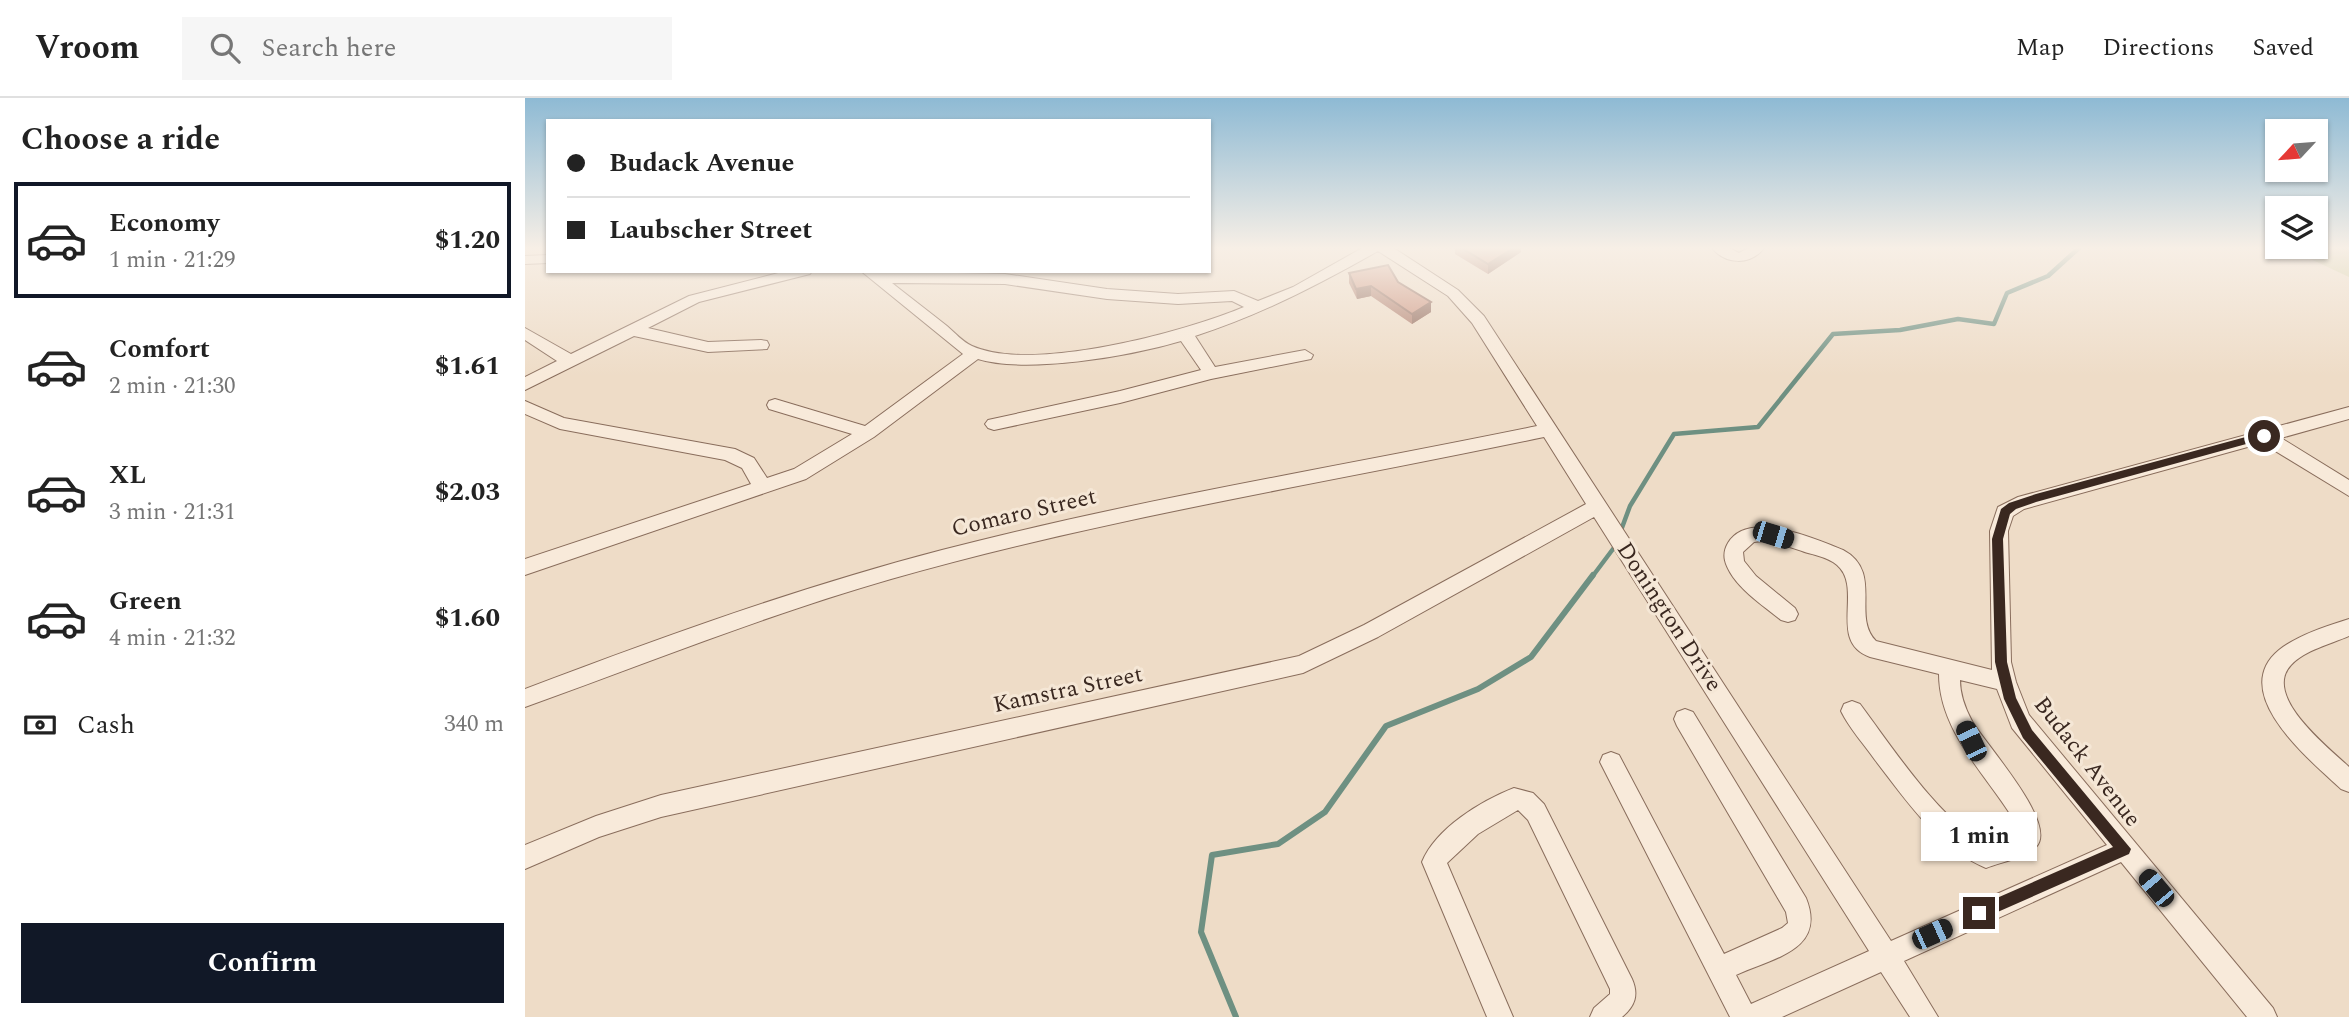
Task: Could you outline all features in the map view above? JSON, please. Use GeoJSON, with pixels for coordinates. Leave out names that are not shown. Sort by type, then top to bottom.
{"type":"FeatureCollection","features":[{"type":"Feature","properties":{"kind":"street"},"geometry":{"type":"LineString","coordinates":[[892,290],[960,345],[975,353],[1006,359],[1041,360],[1098,354],[1185,334],[1259,308],[1298,290]]}},
{"type":"Feature","properties":{"kind":"street"},"geometry":{"type":"LineString","coordinates":[[1079,290],[1178,299],[1234,296],[1259,308]]}},
{"type":"Feature","properties":{"kind":"street","name":"Donington Drive"},"geometry":{"type":"LineString","coordinates":[[1449,290],[1467,305],[1549,429],[1925,1017]]}},
{"type":"Feature","properties":{"kind":"street"},"geometry":{"type":"LineString","coordinates":[[632,330],[708,347],[761,345]]}},
{"type":"Feature","properties":{"kind":"street"},"geometry":{"type":"LineString","coordinates":[[525,333],[571,362]]}},
{"type":"Feature","properties":{"kind":"street"},"geometry":{"type":"LineString","coordinates":[[1185,334],[1210,373]]}},
{"type":"Feature","properties":{"kind":"street"},"geometry":{"type":"LineString","coordinates":[[525,566],[800,474],[868,433],[975,353]]}},
{"type":"Feature","properties":{"kind":"street"},"geometry":{"type":"LineString","coordinates":[[994,424],[1120,397],[1210,373],[1305,355]]}},
{"type":"Feature","properties":{"kind":"street"},"geometry":{"type":"LineString","coordinates":[[775,405],[868,433]]}},
{"type":"Feature","properties":{"kind":"street"},"geometry":{"type":"LineString","coordinates":[[525,407],[545,418],[570,425],[729,454],[748,463],[762,486]]}},
{"type":"Feature","properties":{"kind":"street","name":"Budack Avenue"},"geometry":{"type":"LineString","coordinates":[[2264,1017],[2028,734],[2016,714],[2001,662],[1997,556],[1999,531],[2007,510],[2073,488],[2349,413]]}},
{"type":"Feature","properties":{"kind":"street","name":"Comaro Street"},"geometry":{"type":"LineString","coordinates":[[525,698],[718,626],[943,557],[1087,523],[1549,429]]}},
{"type":"Feature","properties":{"kind":"street"},"geometry":{"type":"LineString","coordinates":[[2264,436],[2349,489]]}},
{"type":"Feature","properties":{"kind":"street","name":"Kamstra Street"},"geometry":{"type":"LineString","coordinates":[[525,858],[596,827],[661,806],[1303,664],[1601,512]]}},
{"type":"Feature","properties":{"kind":"street"},"geometry":{"type":"LineString","coordinates":[[1788,614],[1738,571],[1732,558],[1732,550],[1740,541],[1756,534],[1773,535],[1841,558],[1852,569],[1855,577],[1857,632],[1862,642],[1875,650],[2005,682]]}},
{"type":"Feature","properties":{"kind":"street"},"geometry":{"type":"LineString","coordinates":[[2349,627],[2284,658],[2275,668],[2271,681],[2275,698],[2286,718],[2349,782]]}},
{"type":"Feature","properties":{"kind":"street"},"geometry":{"type":"LineString","coordinates":[[1852,710],[1929,810],[1969,848],[1980,855],[1992,855],[2017,845],[2029,838],[2029,823],[1971,741],[1949,689],[1949,668]]}},
{"type":"Feature","properties":{"kind":"street"},"geometry":{"type":"LineString","coordinates":[[1685,719],[1797,907],[1801,919],[1799,930],[1791,937],[1719,969]]}},
{"type":"Feature","properties":{"kind":"street"},"geometry":{"type":"LineString","coordinates":[[1611,762],[1744,1017]]}},
{"type":"Feature","properties":{"kind":"street"},"geometry":{"type":"LineString","coordinates":[[1500,1017],[1434,862],[1439,852],[1453,841],[1504,803],[1517,799],[1526,801],[1537,812],[1625,993],[1622,1000],[1604,1017]]}},
{"type":"Feature","properties":{"kind":"street"},"geometry":{"type":"LineString","coordinates":[[1752,1017],[2124,849]]}},
{"type":"Feature","properties":{"kind":"lane"},"geometry":{"type":"LineString","coordinates":[[525,384],[694,299],[723,290]]}},
{"type":"Feature","properties":{"kind":"building"},"geometry":{"type":"Polygon","coordinates":[[[1377,290],[1411,290],[1431,302],[1412,314],[1377,290]]]}},
{"type":"Feature","properties":{"kind":"waterway"},"geometry":{"type":"LineString","coordinates":[[1620,533],[1630,506],[1674,434],[1758,427],[1833,334],[1900,330],[1958,319],[1994,324],[2007,293],[2015,290]]}},
{"type":"Feature","properties":{"kind":"waterway"},"geometry":{"type":"LineString","coordinates":[[1592,577],[1616,545]]}},
{"type":"Feature","properties":{"kind":"waterway"},"geometry":{"type":"LineString","coordinates":[[1236,1017],[1201,932],[1212,855],[1278,844],[1325,812],[1386,726],[1478,689],[1531,657],[1593,575]]}},
{"type":"Feature","properties":{"kind":"route"},"geometry":{"type":"LineString","coordinates":[[1979,913],[2124,849],[2028,734],[2010,699],[2001,662],[1998,607],[1998,539],[2005,512],[2013,506],[2036,498],[2264,436]]}}]}
